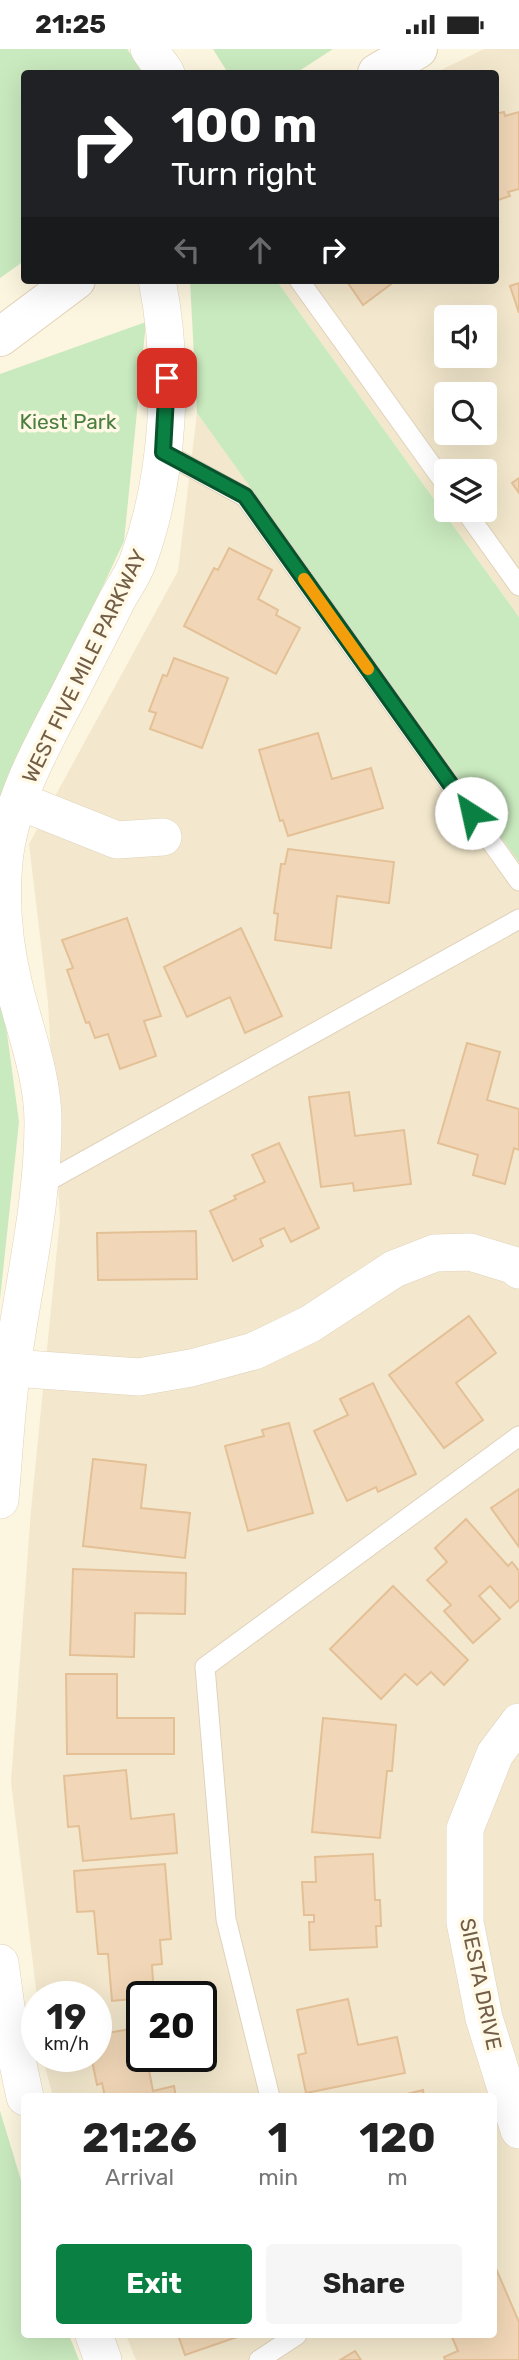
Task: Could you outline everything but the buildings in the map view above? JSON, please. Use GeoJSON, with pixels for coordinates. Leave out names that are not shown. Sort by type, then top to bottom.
{"type":"FeatureCollection","features":[{"type":"Feature","properties":{"kind":"street"},"geometry":{"type":"LineString","coordinates":[[149,49],[164,70]]}},
{"type":"Feature","properties":{"kind":"street"},"geometry":{"type":"LineString","coordinates":[[382,70],[418,49]]}},
{"type":"Feature","properties":{"kind":"street"},"geometry":{"type":"LineString","coordinates":[[0,337],[71,284]]}},
{"type":"Feature","properties":{"kind":"street","name":"WEST FIVE MILE PARKWAY"},"geometry":{"type":"LineString","coordinates":[[0,1500],[12,1368],[41,1185],[43,1119],[37,1074],[13,985],[5,942],[1,898],[4,857],[19,801],[43,743],[136,565],[154,512],[163,452],[167,378],[162,304],[158,284]]}},
{"type":"Feature","properties":{"kind":"street","name":"WEST FIVE MILE PARKWAY"},"geometry":{"type":"LineString","coordinates":[[19,801],[117,840],[163,837]]}},
{"type":"Feature","properties":{"kind":"street"},"geometry":{"type":"LineString","coordinates":[[12,1368],[139,1377],[191,1368],[254,1351],[310,1324],[394,1269],[435,1253],[470,1252],[513,1265],[519,1270]]}},
{"type":"Feature","properties":{"kind":"street","name":"SIESTA DRIVE"},"geometry":{"type":"LineString","coordinates":[[519,1723],[495,1753],[465,1829],[465,1922],[484,2018],[519,2130]]}},
{"type":"Feature","properties":{"kind":"street"},"geometry":{"type":"LineString","coordinates":[[0,1963],[6,2007],[24,2093]]}},
{"type":"Feature","properties":{"kind":"street"},"geometry":{"type":"LineString","coordinates":[[95,2338],[103,2360]]}},
{"type":"Feature","properties":{"kind":"lane"},"geometry":{"type":"LineString","coordinates":[[302,284],[434,468]]}},
{"type":"Feature","properties":{"kind":"lane"},"geometry":{"type":"LineString","coordinates":[[163,452],[245,496],[519,881]]}},
{"type":"Feature","properties":{"kind":"lane"},"geometry":{"type":"LineString","coordinates":[[473,522],[519,586]]}},
{"type":"Feature","properties":{"kind":"lane"},"geometry":{"type":"LineString","coordinates":[[41,1185],[519,919]]}},
{"type":"Feature","properties":{"kind":"lane"},"geometry":{"type":"LineString","coordinates":[[269,2093],[226,1919],[205,1667],[519,1436]]}},
{"type":"Feature","properties":{"kind":"lane"},"geometry":{"type":"LineString","coordinates":[[259,2360],[292,2338]]}},
{"type":"Feature","properties":{"kind":"shaded area"},"geometry":{"type":"Polygon","coordinates":[[[484,49],[519,49],[519,617],[450,522],[497,522],[497,459],[434,459],[434,499],[279,284],[499,284],[499,70],[441,70],[484,49]]]}},
{"type":"Feature","properties":{"kind":"shaded area"},"geometry":{"type":"Polygon","coordinates":[[[197,413],[519,862],[519,2360],[136,2360],[127,2338],[497,2338],[497,2093],[52,2093],[46,2072],[112,2072],[112,1981],[35,1981],[11,1782],[31,1510],[60,1219],[48,1003],[29,844],[178,571],[197,413]]]}},
{"type":"Feature","properties":{"kind":"green space"},"geometry":{"type":"Polygon","coordinates":[[[0,49],[127,49],[142,70],[21,70],[21,263],[0,278],[0,49]]]}},
{"type":"Feature","properties":{"kind":"green space"},"geometry":{"type":"Polygon","coordinates":[[[213,49],[333,49],[301,70],[226,70],[213,49]]]}},
{"type":"Feature","properties":{"kind":"green space"},"geometry":{"type":"Polygon","coordinates":[[[190,284],[279,284],[434,499],[434,522],[450,522],[519,617],[519,862],[197,413],[190,284]]]}},
{"type":"Feature","properties":{"kind":"green space","name":"Kiest Park"},"geometry":{"type":"Polygon","coordinates":[[[146,322],[124,541],[0,806],[0,374],[146,322]]]}},
{"type":"Feature","properties":{"kind":"green space"},"geometry":{"type":"Polygon","coordinates":[[[0,982],[19,1122],[0,1299],[0,982]]]}},
{"type":"Feature","properties":{"kind":"green space"},"geometry":{"type":"Polygon","coordinates":[[[0,2111],[21,2180],[21,2338],[70,2338],[79,2360],[0,2360],[0,2111]]]}},
{"type":"Feature","properties":{"kind":"slow traffic"},"geometry":{"type":"LineString","coordinates":[[304,579],[368,669]]}},
{"type":"Feature","properties":{"kind":"route"},"geometry":{"type":"LineString","coordinates":[[167,378],[163,452],[245,496],[471,813]]}}]}
